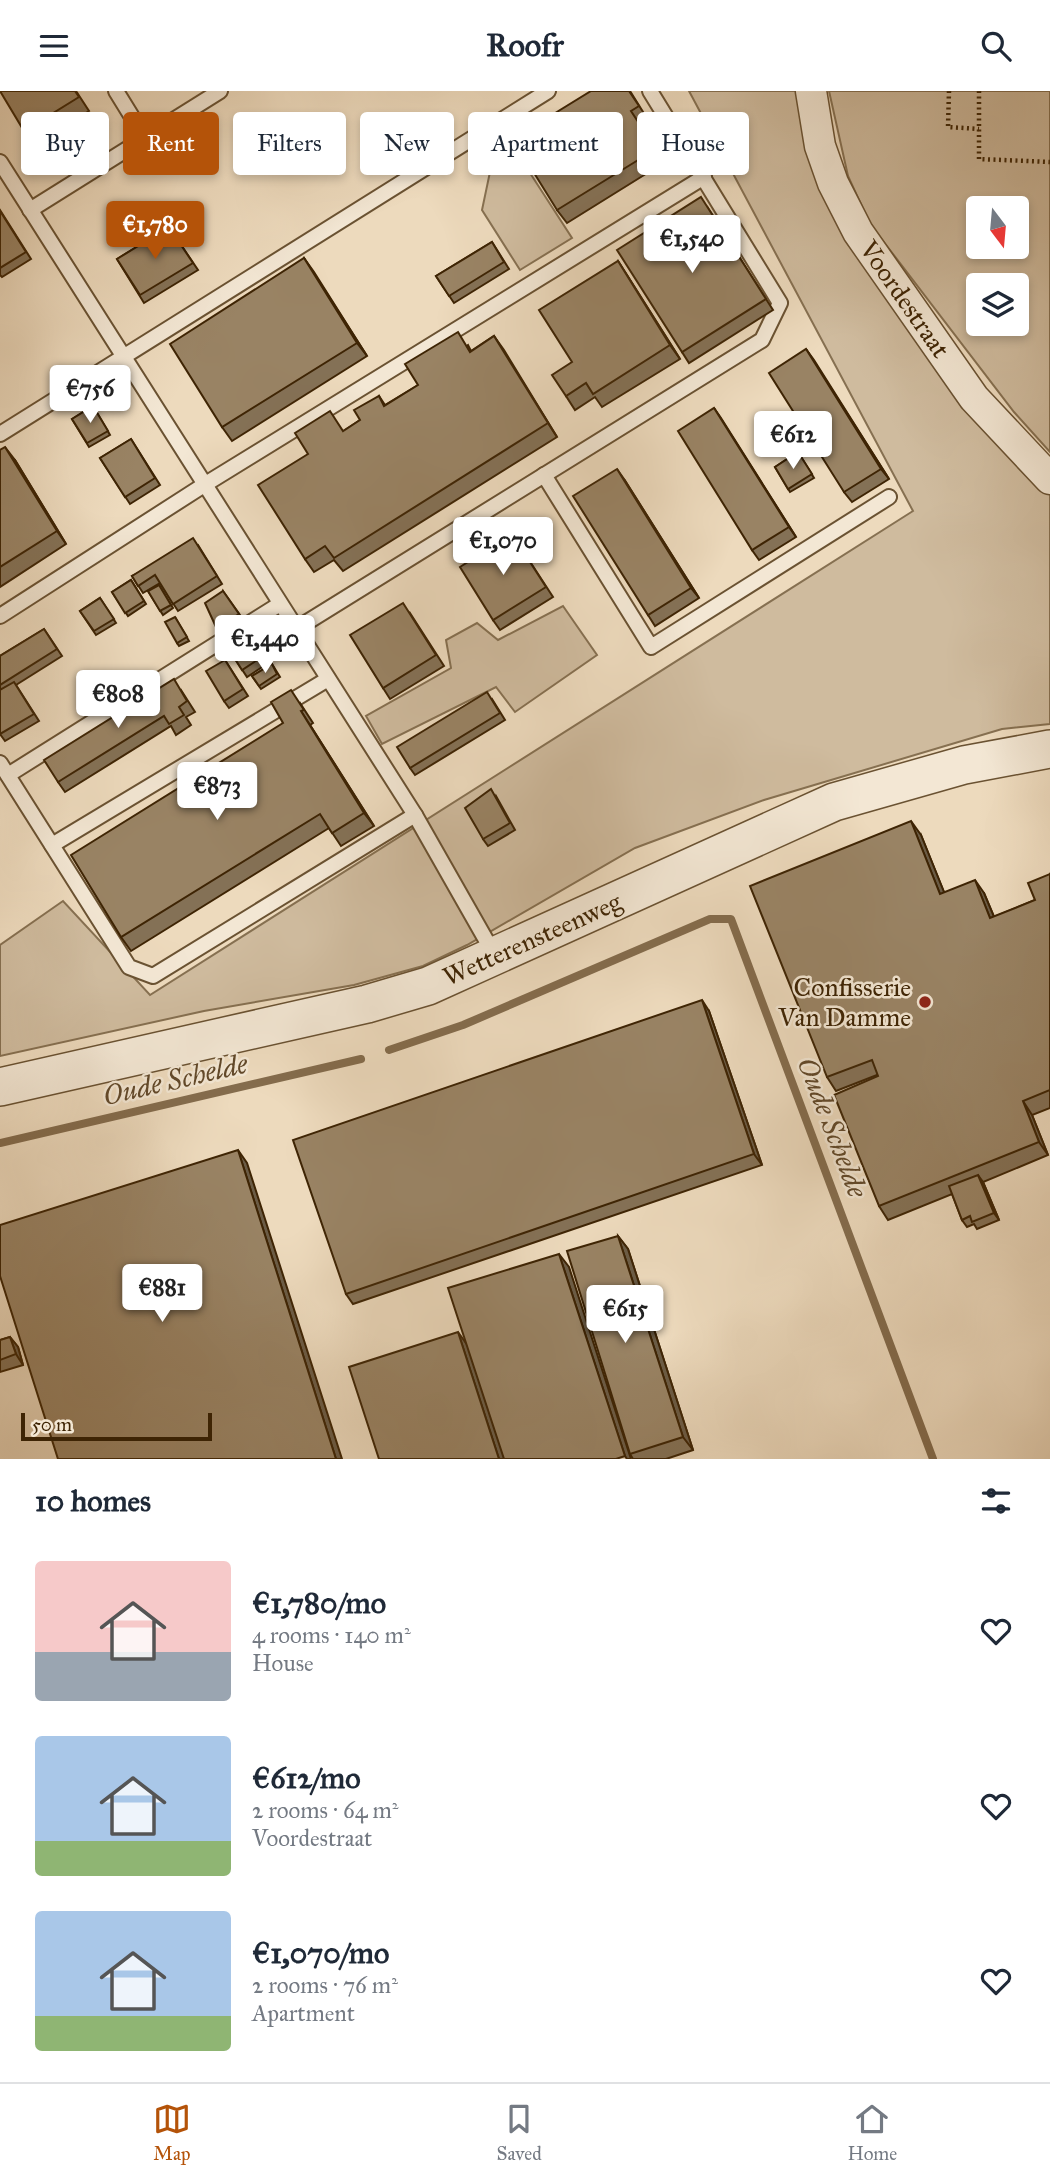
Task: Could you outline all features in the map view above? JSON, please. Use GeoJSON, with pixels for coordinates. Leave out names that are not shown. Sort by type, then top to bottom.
{"type":"FeatureCollection","features":[{"type":"Feature","properties":{"kind":"street","name":"Voordestraat"},"geometry":{"type":"LineString","coordinates":[[811,91],[824,158],[833,183],[858,232],[974,398],[1050,478]]}},
{"type":"Feature","properties":{"kind":"street","name":"Wetterensteenweg"},"geometry":{"type":"LineString","coordinates":[[0,1087],[367,1004],[428,986],[834,802],[964,765],[1050,749]]}},
{"type":"Feature","properties":{"kind":"lane"},"geometry":{"type":"LineString","coordinates":[[116,91],[129,112]]}},
{"type":"Feature","properties":{"kind":"lane"},"geometry":{"type":"LineString","coordinates":[[186,112],[220,91]]}},
{"type":"Feature","properties":{"kind":"lane"},"geometry":{"type":"LineString","coordinates":[[0,434],[548,91]]}},
{"type":"Feature","properties":{"kind":"lane"},"geometry":{"type":"LineString","coordinates":[[296,629],[762,340],[780,303],[650,91]]}},
{"type":"Feature","properties":{"kind":"lane"},"geometry":{"type":"LineString","coordinates":[[30,209],[123,152]]}},
{"type":"Feature","properties":{"kind":"lane"},"geometry":{"type":"LineString","coordinates":[[0,162],[415,815],[486,935],[496,957]]}},
{"type":"Feature","properties":{"kind":"lane"},"geometry":{"type":"LineString","coordinates":[[0,616],[204,485],[704,177]]}},
{"type":"Feature","properties":{"kind":"lane"},"geometry":{"type":"LineString","coordinates":[[544,475],[651,647],[889,497]]}},
{"type":"Feature","properties":{"kind":"lane"},"geometry":{"type":"LineString","coordinates":[[280,604],[4,769],[129,967],[153,976],[415,815]]}},
{"type":"Feature","properties":{"kind":"lane"},"geometry":{"type":"LineString","coordinates":[[52,845],[328,679]]}},
{"type":"Feature","properties":{"kind":"path"},"geometry":{"type":"LineString","coordinates":[[948,91],[948,127],[979,129]]}},
{"type":"Feature","properties":{"kind":"path"},"geometry":{"type":"LineString","coordinates":[[979,91],[979,159],[1050,162]]}},
{"type":"Feature","properties":{"kind":"shaded area"},"geometry":{"type":"Polygon","coordinates":[[[689,91],[802,91],[808,149],[1050,493],[1050,724],[1002,729],[764,800],[635,848],[467,945],[423,966],[354,985],[204,1011],[0,1056],[0,945],[63,901],[150,995],[913,511],[734,175],[749,175],[749,112],[700,112],[689,91]]]}},
{"type":"Feature","properties":{"kind":"shaded area"},"geometry":{"type":"Polygon","coordinates":[[[829,91],[1050,91],[1050,452],[1014,412],[870,224],[848,176],[829,91]]]}},
{"type":"Feature","properties":{"kind":"shaded area"},"geometry":{"type":"Polygon","coordinates":[[[489,175],[531,175],[572,238],[520,270],[482,210],[489,175]]]}},
{"type":"Feature","properties":{"kind":"shaded area"},"geometry":{"type":"Polygon","coordinates":[[[563,606],[597,655],[515,712],[496,687],[382,744],[366,716],[451,668],[446,640],[477,623],[498,640],[563,606]]]}},
{"type":"Feature","properties":{"kind":"building"},"geometry":{"type":"Polygon","coordinates":[[[0,91],[75,91],[79,97],[55,112],[21,112],[21,126],[0,91]]]}},
{"type":"Feature","properties":{"kind":"building"},"geometry":{"type":"Polygon","coordinates":[[[591,91],[629,91],[639,106],[631,111],[637,120],[637,161],[623,169],[623,112],[557,112],[591,91]]]}},
{"type":"Feature","properties":{"kind":"building"},"geometry":{"type":"Polygon","coordinates":[[[535,175],[614,175],[557,210],[535,175]]]}},
{"type":"Feature","properties":{"kind":"building"},"geometry":{"type":"Polygon","coordinates":[[[701,197],[766,299],[682,352],[617,250],[701,197]]]}},
{"type":"Feature","properties":{"kind":"building"},"geometry":{"type":"Polygon","coordinates":[[[0,211],[26,252],[0,268],[0,211]]]}},
{"type":"Feature","properties":{"kind":"building"},"geometry":{"type":"Polygon","coordinates":[[[169,227],[193,263],[140,295],[117,259],[169,227]]]}},
{"type":"Feature","properties":{"kind":"building"},"geometry":{"type":"Polygon","coordinates":[[[492,242],[504,262],[449,296],[436,276],[492,242]]]}},
{"type":"Feature","properties":{"kind":"building"},"geometry":{"type":"Polygon","coordinates":[[[304,258],[357,343],[222,427],[170,344],[304,258]]]}},
{"type":"Feature","properties":{"kind":"building"},"geometry":{"type":"Polygon","coordinates":[[[618,261],[670,345],[593,394],[586,383],[566,396],[552,375],[572,362],[539,310],[618,261]]]}},
{"type":"Feature","properties":{"kind":"building"},"geometry":{"type":"Polygon","coordinates":[[[458,332],[470,352],[494,336],[548,423],[334,558],[325,546],[305,559],[258,485],[308,454],[295,433],[330,411],[343,431],[360,420],[354,410],[379,396],[384,406],[418,385],[405,364],[458,332]]]}},
{"type":"Feature","properties":{"kind":"building"},"geometry":{"type":"Polygon","coordinates":[[[806,349],[881,469],[844,492],[769,373],[806,349]]]}},
{"type":"Feature","properties":{"kind":"building"},"geometry":{"type":"Polygon","coordinates":[[[93,406],[108,431],[87,443],[72,419],[93,406]]]}},
{"type":"Feature","properties":{"kind":"building"},"geometry":{"type":"Polygon","coordinates":[[[714,408],[789,527],[752,550],[678,431],[714,408]]]}},
{"type":"Feature","properties":{"kind":"building"},"geometry":{"type":"Polygon","coordinates":[[[131,439],[155,478],[125,497],[100,458],[131,439]]]}},
{"type":"Feature","properties":{"kind":"building"},"geometry":{"type":"Polygon","coordinates":[[[5,447],[57,531],[0,567],[0,450],[5,447]]]}},
{"type":"Feature","properties":{"kind":"building"},"geometry":{"type":"Polygon","coordinates":[[[798,452],[812,474],[788,489],[775,467],[798,452]]]}},
{"type":"Feature","properties":{"kind":"building"},"geometry":{"type":"Polygon","coordinates":[[[617,469],[691,588],[648,615],[573,496],[617,469]]]}},
{"type":"Feature","properties":{"kind":"building"},"geometry":{"type":"Polygon","coordinates":[[[512,534],[546,587],[493,620],[460,567],[512,534]]]}},
{"type":"Feature","properties":{"kind":"building"},"geometry":{"type":"Polygon","coordinates":[[[193,538],[217,576],[173,604],[155,575],[138,586],[132,576],[193,538]]]}},
{"type":"Feature","properties":{"kind":"building"},"geometry":{"type":"Polygon","coordinates":[[[131,580],[144,601],[125,613],[112,592],[131,580]]]}},
{"type":"Feature","properties":{"kind":"building"},"geometry":{"type":"Polygon","coordinates":[[[159,585],[171,605],[160,611],[148,591],[159,585]]]}},
{"type":"Feature","properties":{"kind":"building"},"geometry":{"type":"Polygon","coordinates":[[[223,591],[239,614],[216,627],[205,603],[223,591]]]}},
{"type":"Feature","properties":{"kind":"building"},"geometry":{"type":"Polygon","coordinates":[[[100,598],[114,619],[94,631],[80,611],[100,598]]]}},
{"type":"Feature","properties":{"kind":"building"},"geometry":{"type":"Polygon","coordinates":[[[403,603],[436,655],[383,688],[350,635],[403,603]]]}},
{"type":"Feature","properties":{"kind":"building"},"geometry":{"type":"Polygon","coordinates":[[[175,617],[187,637],[177,643],[165,622],[175,617]]]}},
{"type":"Feature","properties":{"kind":"building"},"geometry":{"type":"Polygon","coordinates":[[[44,629],[57,649],[0,685],[0,656],[44,629]]]}},
{"type":"Feature","properties":{"kind":"building"},"geometry":{"type":"Polygon","coordinates":[[[259,633],[271,651],[242,670],[230,651],[259,633]]]}},
{"type":"Feature","properties":{"kind":"building"},"geometry":{"type":"Polygon","coordinates":[[[225,660],[243,689],[224,701],[206,671],[225,660]]]}},
{"type":"Feature","properties":{"kind":"building"},"geometry":{"type":"Polygon","coordinates":[[[272,664],[277,674],[259,686],[252,676],[272,664]]]}},
{"type":"Feature","properties":{"kind":"building"},"geometry":{"type":"Polygon","coordinates":[[[174,679],[187,701],[179,707],[184,715],[169,724],[164,716],[58,782],[44,760],[174,679]]]}},
{"type":"Feature","properties":{"kind":"building"},"geometry":{"type":"Polygon","coordinates":[[[14,682],[34,714],[0,734],[0,690],[14,682]]]}},
{"type":"Feature","properties":{"kind":"building"},"geometry":{"type":"Polygon","coordinates":[[[291,690],[304,710],[301,711],[364,813],[332,833],[320,814],[121,937],[71,855],[283,723],[271,702],[291,690]]]}},
{"type":"Feature","properties":{"kind":"building"},"geometry":{"type":"Polygon","coordinates":[[[487,692],[500,713],[410,768],[397,747],[487,692]]]}},
{"type":"Feature","properties":{"kind":"building"},"geometry":{"type":"Polygon","coordinates":[[[491,789],[510,823],[483,839],[465,808],[491,789]]]}},
{"type":"Feature","properties":{"kind":"building","name":"Confisserie Van Damme"},"geometry":{"type":"Polygon","coordinates":[[[911,821],[940,894],[975,880],[990,918],[1035,900],[1028,883],[1050,874],[1050,1090],[1023,1101],[1039,1142],[879,1206],[834,1095],[878,1076],[872,1060],[827,1077],[750,886],[911,821]]]}},
{"type":"Feature","properties":{"kind":"building"},"geometry":{"type":"Polygon","coordinates":[[[702,1000],[754,1154],[346,1294],[293,1140],[702,1000]]]}},
{"type":"Feature","properties":{"kind":"building"},"geometry":{"type":"Polygon","coordinates":[[[238,1150],[336,1459],[58,1459],[0,1276],[0,1225],[238,1150]]]}},
{"type":"Feature","properties":{"kind":"building"},"geometry":{"type":"Polygon","coordinates":[[[978,1175],[994,1213],[972,1222],[970,1216],[962,1220],[949,1186],[978,1175]]]}},
{"type":"Feature","properties":{"kind":"building"},"geometry":{"type":"Polygon","coordinates":[[[618,1236],[683,1437],[630,1454],[567,1251],[618,1236]]]}},
{"type":"Feature","properties":{"kind":"building"},"geometry":{"type":"Polygon","coordinates":[[[559,1254],[625,1456],[616,1459],[504,1459],[448,1288],[559,1254]]]}},
{"type":"Feature","properties":{"kind":"building"},"geometry":{"type":"Polygon","coordinates":[[[458,1332],[499,1459],[379,1459],[349,1367],[458,1332]]]}},
{"type":"Feature","properties":{"kind":"building"},"geometry":{"type":"Polygon","coordinates":[[[10,1337],[16,1354],[0,1360],[0,1340],[10,1337]]]}},
{"type":"Feature","properties":{"kind":"waterway","name":"Oude Schelde"},"geometry":{"type":"LineString","coordinates":[[389,1050],[463,1025],[710,919],[731,919],[933,1459]]}},
{"type":"Feature","properties":{"kind":"waterway","name":"Oude Schelde"},"geometry":{"type":"LineString","coordinates":[[0,1143],[361,1059]]}},
{"type":"Feature","properties":{"kind":"place","name":"Confisserie Van Damme"},"geometry":{"type":"Point","coordinates":[925,1002]}}]}
